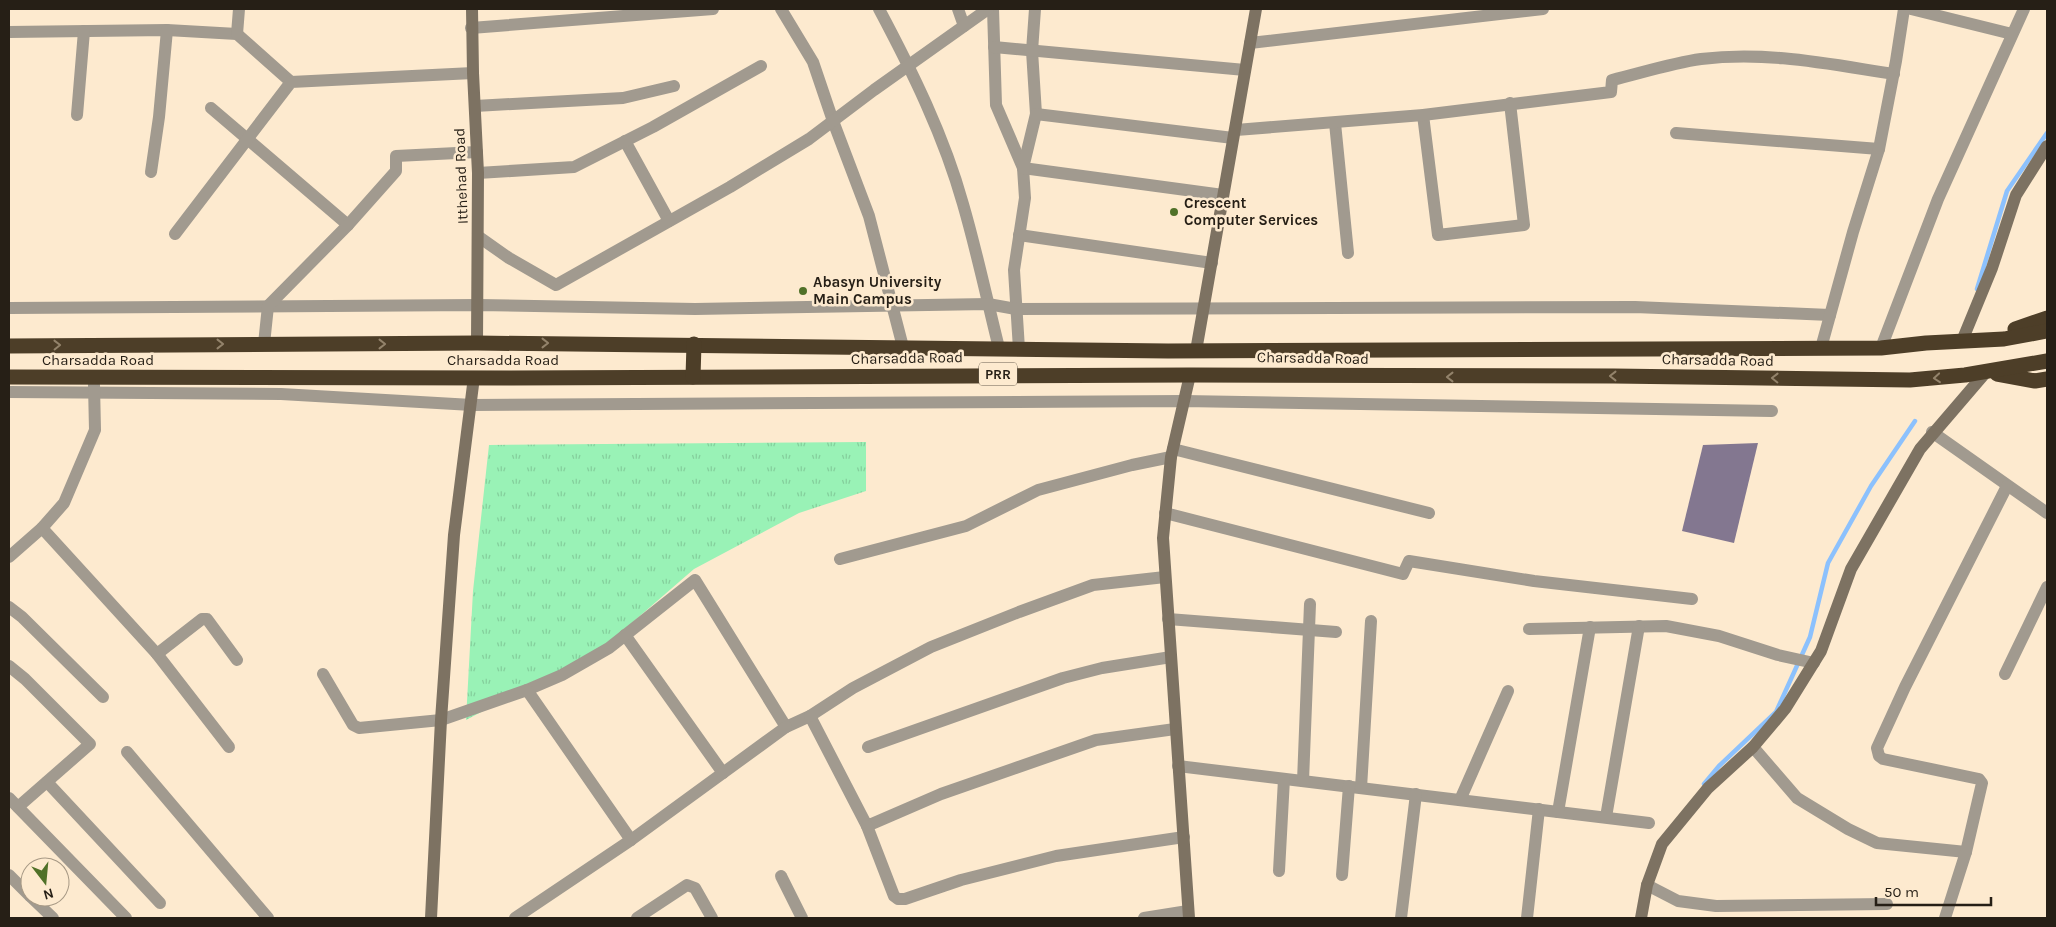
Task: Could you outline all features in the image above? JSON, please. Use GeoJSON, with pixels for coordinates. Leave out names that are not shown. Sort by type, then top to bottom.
{"type":"FeatureCollection","features":[{"type":"Feature","properties":{"kind":"highway"},"geometry":{"type":"LineString","coordinates":[[1983,340],[2047,318]]}},
{"type":"Feature","properties":{"kind":"highway","name":"PRR"},"geometry":{"type":"LineString","coordinates":[[1983,340],[2004,339],[2047,331]]}},
{"type":"Feature","properties":{"kind":"highway","name":"Charsadda Road"},"geometry":{"type":"LineString","coordinates":[[9,346],[477,343],[1196,351],[1881,348],[1983,340]]}},
{"type":"Feature","properties":{"kind":"highway"},"geometry":{"type":"LineString","coordinates":[[693,377],[694,344]]}},
{"type":"Feature","properties":{"kind":"highway","name":"PRR"},"geometry":{"type":"LineString","coordinates":[[1986,372],[2047,361]]}},
{"type":"Feature","properties":{"kind":"highway","name":"Charsadda Road"},"geometry":{"type":"LineString","coordinates":[[9,377],[94,385],[474,377],[1190,374],[1614,376],[1910,380],[1986,372]]}},
{"type":"Feature","properties":{"kind":"highway"},"geometry":{"type":"LineString","coordinates":[[1986,372],[2036,380],[2047,379]]}},
{"type":"Feature","properties":{"kind":"street"},"geometry":{"type":"LineString","coordinates":[[237,34],[239,9]]}},
{"type":"Feature","properties":{"kind":"street","name":"Itthehad Road"},"geometry":{"type":"LineString","coordinates":[[472,9],[479,237],[477,343]]}},
{"type":"Feature","properties":{"kind":"street"},"geometry":{"type":"LineString","coordinates":[[472,28],[713,9]]}},
{"type":"Feature","properties":{"kind":"street"},"geometry":{"type":"LineString","coordinates":[[781,9],[813,62],[869,216],[903,347]]}},
{"type":"Feature","properties":{"kind":"street"},"geometry":{"type":"LineString","coordinates":[[879,9],[909,64],[963,203],[998,348]]}},
{"type":"Feature","properties":{"kind":"street"},"geometry":{"type":"LineString","coordinates":[[958,9],[964,26]]}},
{"type":"Feature","properties":{"kind":"street"},"geometry":{"type":"LineString","coordinates":[[479,237],[509,258],[556,284],[730,187],[809,139],[909,64],[988,9]]}},
{"type":"Feature","properties":{"kind":"street"},"geometry":{"type":"LineString","coordinates":[[993,9],[996,105],[1023,168]]}},
{"type":"Feature","properties":{"kind":"street"},"geometry":{"type":"LineString","coordinates":[[1019,349],[1014,270],[1024,198],[1023,168],[1036,114],[1032,51],[1034,9]]}},
{"type":"Feature","properties":{"kind":"street"},"geometry":{"type":"LineString","coordinates":[[1196,351],[1256,9]]}},
{"type":"Feature","properties":{"kind":"street"},"geometry":{"type":"LineString","coordinates":[[1250,44],[1543,9]]}},
{"type":"Feature","properties":{"kind":"street"},"geometry":{"type":"LineString","coordinates":[[1821,348],[1853,232],[1879,149],[1894,74],[1904,9]]}},
{"type":"Feature","properties":{"kind":"street"},"geometry":{"type":"LineString","coordinates":[[1911,9],[2012,34]]}},
{"type":"Feature","properties":{"kind":"street"},"geometry":{"type":"LineString","coordinates":[[1881,348],[1938,199],[2024,9]]}},
{"type":"Feature","properties":{"kind":"street"},"geometry":{"type":"LineString","coordinates":[[151,172],[159,117],[167,30]]}},
{"type":"Feature","properties":{"kind":"street"},"geometry":{"type":"LineString","coordinates":[[9,32],[167,30],[237,34],[291,82],[473,73]]}},
{"type":"Feature","properties":{"kind":"street"},"geometry":{"type":"LineString","coordinates":[[77,115],[84,31]]}},
{"type":"Feature","properties":{"kind":"street"},"geometry":{"type":"LineString","coordinates":[[994,47],[1245,70]]}},
{"type":"Feature","properties":{"kind":"street"},"geometry":{"type":"LineString","coordinates":[[1036,114],[1234,134],[1423,115],[1611,92],[1612,80],[1700,59],[1752,56],[1790,57],[1894,74]]}},
{"type":"Feature","properties":{"kind":"street"},"geometry":{"type":"LineString","coordinates":[[478,173],[574,166],[653,127],[761,66]]}},
{"type":"Feature","properties":{"kind":"street"},"geometry":{"type":"LineString","coordinates":[[175,234],[249,140],[291,82]]}},
{"type":"Feature","properties":{"kind":"street"},"geometry":{"type":"LineString","coordinates":[[475,106],[623,98],[674,86]]}},
{"type":"Feature","properties":{"kind":"street"},"geometry":{"type":"LineString","coordinates":[[1423,115],[1438,236],[1524,225],[1510,103]]}},
{"type":"Feature","properties":{"kind":"street"},"geometry":{"type":"LineString","coordinates":[[211,108],[348,225]]}},
{"type":"Feature","properties":{"kind":"street"},"geometry":{"type":"LineString","coordinates":[[1335,123],[1348,253]]}},
{"type":"Feature","properties":{"kind":"street"},"geometry":{"type":"LineString","coordinates":[[1676,132],[1879,149]]}},
{"type":"Feature","properties":{"kind":"street"},"geometry":{"type":"LineString","coordinates":[[625,141],[669,221]]}},
{"type":"Feature","properties":{"kind":"street"},"geometry":{"type":"LineString","coordinates":[[1962,341],[1992,268],[2016,194],[2047,146]]}},
{"type":"Feature","properties":{"kind":"street"},"geometry":{"type":"LineString","coordinates":[[264,344],[268,306],[348,225],[396,171],[396,156],[477,152]]}},
{"type":"Feature","properties":{"kind":"street"},"geometry":{"type":"LineString","coordinates":[[1023,168],[1223,195]]}},
{"type":"Feature","properties":{"kind":"street"},"geometry":{"type":"LineString","coordinates":[[1019,235],[1212,262]]}},
{"type":"Feature","properties":{"kind":"street"},"geometry":{"type":"LineString","coordinates":[[9,308],[478,305],[695,309],[988,304],[1016,309],[1204,310],[1635,307],[1830,315]]}},
{"type":"Feature","properties":{"kind":"street"},"geometry":{"type":"LineString","coordinates":[[1640,918],[1647,885],[1662,844],[1708,788],[1753,747],[1785,709],[1812,662],[1821,651],[1851,569],[1920,449],[1932,432],[1986,372]]}},
{"type":"Feature","properties":{"kind":"street"},"geometry":{"type":"LineString","coordinates":[[1144,918],[1189,915],[1163,538],[1172,453],[1190,374]]}},
{"type":"Feature","properties":{"kind":"street"},"geometry":{"type":"LineString","coordinates":[[431,918],[440,720],[454,535],[472,405],[474,377]]}},
{"type":"Feature","properties":{"kind":"street"},"geometry":{"type":"LineString","coordinates":[[9,392],[94,385],[472,405],[1184,401],[1772,411]]}},
{"type":"Feature","properties":{"kind":"street"},"geometry":{"type":"LineString","coordinates":[[9,557],[42,528],[64,503],[95,430],[94,385]]}},
{"type":"Feature","properties":{"kind":"street"},"geometry":{"type":"LineString","coordinates":[[1932,432],[2047,513]]}},
{"type":"Feature","properties":{"kind":"street"},"geometry":{"type":"LineString","coordinates":[[840,559],[966,526],[1038,490],[1172,453],[1429,513]]}},
{"type":"Feature","properties":{"kind":"street"},"geometry":{"type":"LineString","coordinates":[[1945,918],[1966,852],[1982,783],[1979,779],[1883,759],[1877,748],[1904,687],[2007,486]]}},
{"type":"Feature","properties":{"kind":"street"},"geometry":{"type":"LineString","coordinates":[[1165,513],[1403,574],[1409,561],[1534,581],[1692,599]]}},
{"type":"Feature","properties":{"kind":"street"},"geometry":{"type":"LineString","coordinates":[[42,528],[157,654],[229,747]]}},
{"type":"Feature","properties":{"kind":"street"},"geometry":{"type":"LineString","coordinates":[[514,918],[631,840],[786,727],[810,716],[852,688],[931,647],[1093,585],[1165,577]]}},
{"type":"Feature","properties":{"kind":"street"},"geometry":{"type":"LineString","coordinates":[[323,674],[353,725],[359,728],[440,720],[527,690],[562,675],[609,648],[695,580],[786,727]]}},
{"type":"Feature","properties":{"kind":"street"},"geometry":{"type":"LineString","coordinates":[[2005,674],[2047,587]]}},
{"type":"Feature","properties":{"kind":"street"},"geometry":{"type":"LineString","coordinates":[[1303,781],[1310,604]]}},
{"type":"Feature","properties":{"kind":"street"},"geometry":{"type":"LineString","coordinates":[[9,607],[22,617],[103,696]]}},
{"type":"Feature","properties":{"kind":"street"},"geometry":{"type":"LineString","coordinates":[[157,654],[202,619],[207,619],[237,660]]}},
{"type":"Feature","properties":{"kind":"street"},"geometry":{"type":"LineString","coordinates":[[1168,619],[1336,632]]}},
{"type":"Feature","properties":{"kind":"street"},"geometry":{"type":"LineString","coordinates":[[1342,875],[1355,787],[1371,621]]}},
{"type":"Feature","properties":{"kind":"street"},"geometry":{"type":"LineString","coordinates":[[1606,817],[1639,626]]}},
{"type":"Feature","properties":{"kind":"street"},"geometry":{"type":"LineString","coordinates":[[1529,629],[1666,626],[1719,636],[1789,658],[1812,662]]}},
{"type":"Feature","properties":{"kind":"street"},"geometry":{"type":"LineString","coordinates":[[1558,812],[1590,627]]}},
{"type":"Feature","properties":{"kind":"street"},"geometry":{"type":"LineString","coordinates":[[626,635],[724,773]]}},
{"type":"Feature","properties":{"kind":"street"},"geometry":{"type":"LineString","coordinates":[[868,747],[1063,678],[1102,668],[1170,657]]}},
{"type":"Feature","properties":{"kind":"street"},"geometry":{"type":"LineString","coordinates":[[9,666],[25,679],[90,744],[47,782],[13,802],[126,918]]}},
{"type":"Feature","properties":{"kind":"street"},"geometry":{"type":"LineString","coordinates":[[527,690],[631,840]]}},
{"type":"Feature","properties":{"kind":"street"},"geometry":{"type":"LineString","coordinates":[[1460,800],[1508,691]]}},
{"type":"Feature","properties":{"kind":"street"},"geometry":{"type":"LineString","coordinates":[[810,716],[867,826],[894,896],[898,899],[905,899],[961,880],[1056,856],[1184,837]]}},
{"type":"Feature","properties":{"kind":"street"},"geometry":{"type":"LineString","coordinates":[[867,826],[941,794],[1096,740],[1175,729]]}},
{"type":"Feature","properties":{"kind":"street"},"geometry":{"type":"LineString","coordinates":[[1753,747],[1797,798],[1848,829],[1877,843],[1966,852]]}},
{"type":"Feature","properties":{"kind":"street"},"geometry":{"type":"LineString","coordinates":[[127,752],[268,918]]}},
{"type":"Feature","properties":{"kind":"street"},"geometry":{"type":"LineString","coordinates":[[1178,766],[1649,822]]}},
{"type":"Feature","properties":{"kind":"street"},"geometry":{"type":"LineString","coordinates":[[1279,871],[1284,779]]}},
{"type":"Feature","properties":{"kind":"street"},"geometry":{"type":"LineString","coordinates":[[47,782],[160,903]]}},
{"type":"Feature","properties":{"kind":"street"},"geometry":{"type":"LineString","coordinates":[[1401,918],[1416,794]]}},
{"type":"Feature","properties":{"kind":"street"},"geometry":{"type":"LineString","coordinates":[[1527,918],[1539,809]]}},
{"type":"Feature","properties":{"kind":"street"},"geometry":{"type":"LineString","coordinates":[[9,875],[20,887]]}},
{"type":"Feature","properties":{"kind":"street"},"geometry":{"type":"LineString","coordinates":[[781,876],[802,918]]}},
{"type":"Feature","properties":{"kind":"street"},"geometry":{"type":"LineString","coordinates":[[638,918],[687,885],[695,888],[712,918]]}},
{"type":"Feature","properties":{"kind":"street"},"geometry":{"type":"LineString","coordinates":[[1647,885],[1678,901],[1716,906],[1887,904]]}},
{"type":"Feature","properties":{"kind":"street"},"geometry":{"type":"LineString","coordinates":[[41,907],[53,918]]}},
{"type":"Feature","properties":{"kind":"green space"},"geometry":{"type":"Polygon","coordinates":[[[866,442],[866,491],[799,513],[694,569],[604,647],[466,720],[473,591],[489,445],[866,442]]]}},
{"type":"Feature","properties":{"kind":"building"},"geometry":{"type":"Polygon","coordinates":[[[1758,443],[1734,543],[1682,531],[1703,445],[1758,443]]]}},
{"type":"Feature","properties":{"kind":"waterway"},"geometry":{"type":"LineString","coordinates":[[1977,289],[2007,191],[2047,133]]}},
{"type":"Feature","properties":{"kind":"waterway"},"geometry":{"type":"LineString","coordinates":[[1704,784],[1719,766],[1776,712],[1810,637],[1828,563],[1871,486],[1915,421]]}},
{"type":"Feature","properties":{"kind":"place","name":"Crescent Computer Services"},"geometry":{"type":"Point","coordinates":[1174,212]}},
{"type":"Feature","properties":{"kind":"place","name":"Abasyn University Main Campus"},"geometry":{"type":"Point","coordinates":[803,291]}}]}
